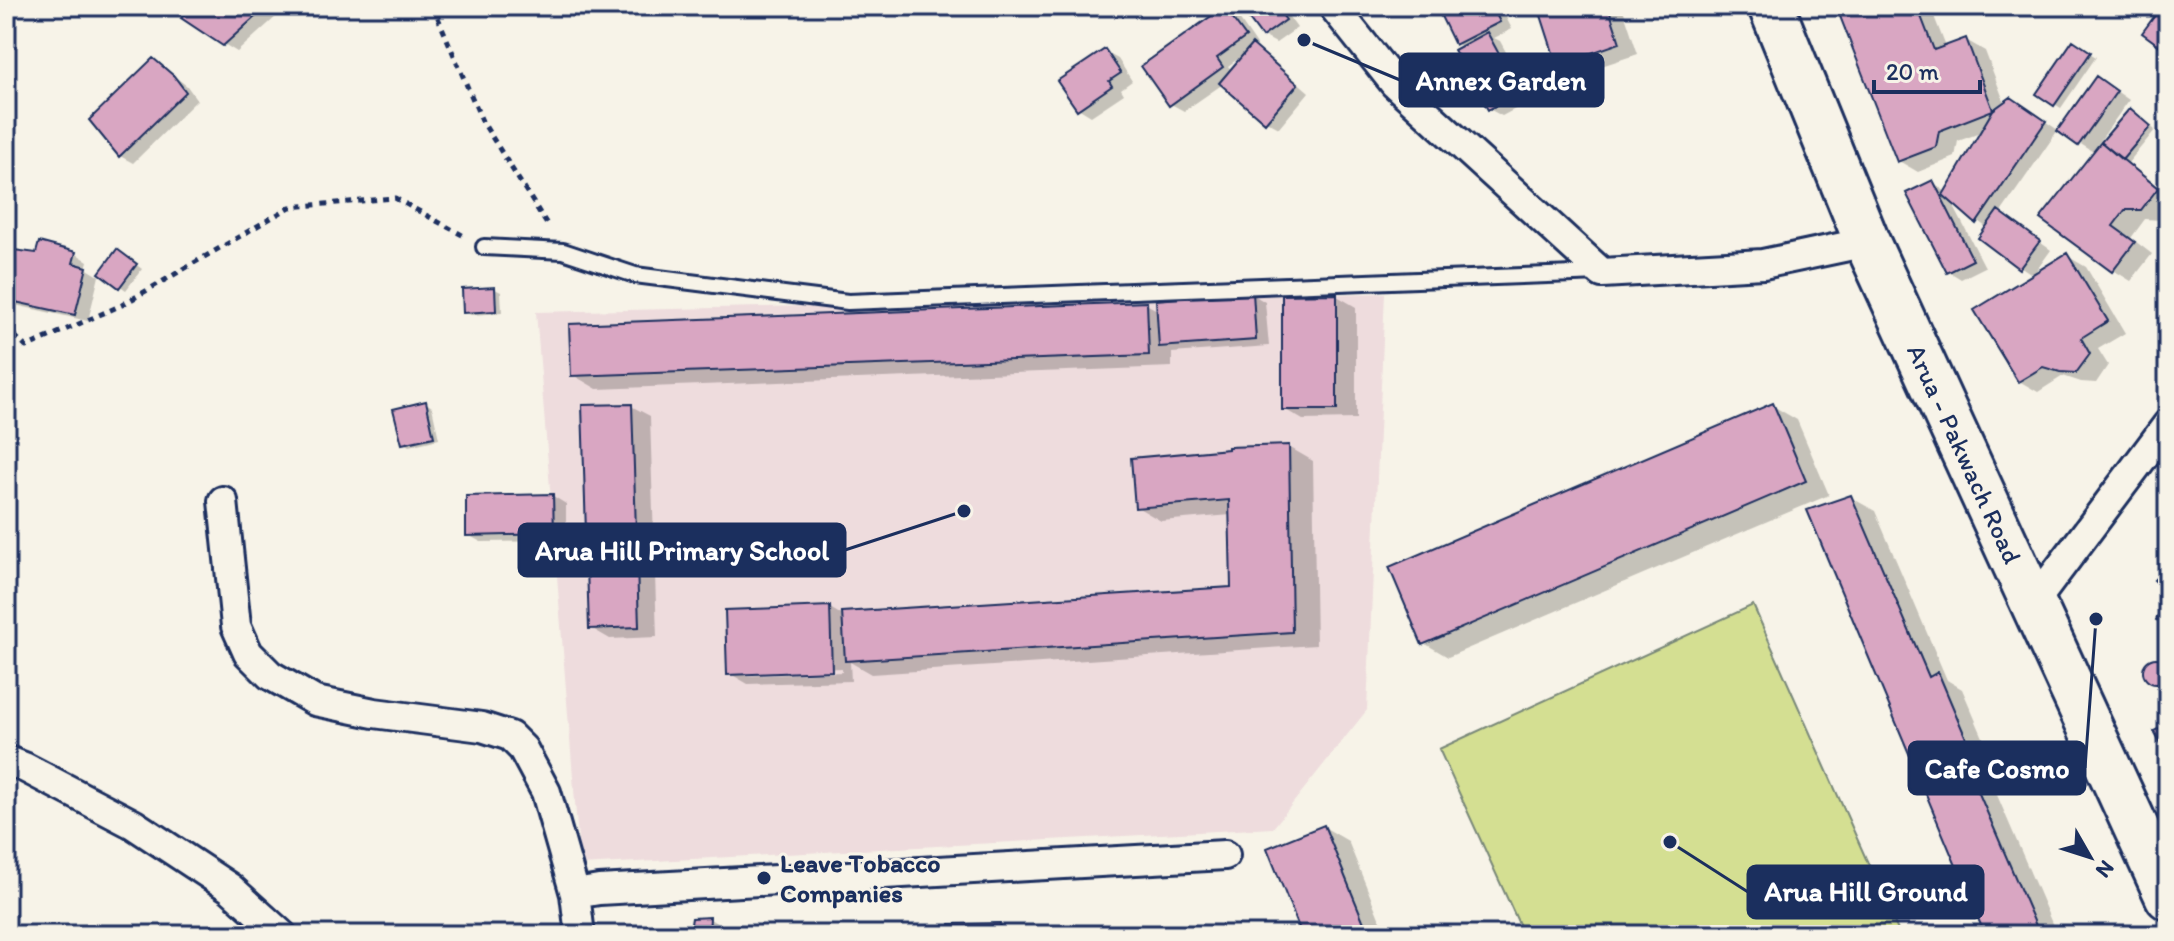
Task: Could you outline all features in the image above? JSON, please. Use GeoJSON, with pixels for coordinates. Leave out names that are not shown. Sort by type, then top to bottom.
{"type":"FeatureCollection","features":[{"type":"Feature","properties":{"kind":"main road","name":"Arua - Pakwach Road"},"geometry":{"type":"LineString","coordinates":[[1771,6],[1867,242],[2168,897]]}},
{"type":"Feature","properties":{"kind":"street"},"geometry":{"type":"LineString","coordinates":[[1333,6],[1395,84],[1602,273],[1763,264],[1867,242]]}},
{"type":"Feature","properties":{"kind":"street"},"geometry":{"type":"LineString","coordinates":[[2032,605],[2168,424]]}},
{"type":"Feature","properties":{"kind":"street"},"geometry":{"type":"LineString","coordinates":[[223,501],[236,626],[248,653],[270,675],[315,701],[374,713],[482,727],[510,736],[523,749],[546,792],[575,894],[580,935]]}},
{"type":"Feature","properties":{"kind":"street"},"geometry":{"type":"LineString","coordinates":[[6,760],[133,824],[230,888],[282,935]]}},
{"type":"Feature","properties":{"kind":"street"},"geometry":{"type":"LineString","coordinates":[[575,894],[701,883],[1225,855]]}},
{"type":"Feature","properties":{"kind":"lane"},"geometry":{"type":"LineString","coordinates":[[484,247],[563,251],[635,275],[848,302],[1602,273]]}},
{"type":"Feature","properties":{"kind":"path"},"geometry":{"type":"LineString","coordinates":[[433,6],[482,121],[563,251]]}},
{"type":"Feature","properties":{"kind":"path"},"geometry":{"type":"LineString","coordinates":[[6,327],[26,347],[122,305],[290,207],[395,198],[484,247]]}},
{"type":"Feature","properties":{"kind":"shaded area"},"geometry":{"type":"Polygon","coordinates":[[[1385,293],[1367,710],[1273,828],[580,865],[536,312],[1385,293]]]}},
{"type":"Feature","properties":{"kind":"green space"},"geometry":{"type":"Polygon","coordinates":[[[1753,605],[1900,935],[1524,935],[1439,749],[1753,605]]]}},
{"type":"Feature","properties":{"kind":"building"},"geometry":{"type":"Polygon","coordinates":[[[193,6],[267,6],[223,46],[181,18],[193,6]]]}},
{"type":"Feature","properties":{"kind":"building"},"geometry":{"type":"Polygon","coordinates":[[[1239,6],[1275,6],[1286,20],[1262,37],[1239,6]]]}},
{"type":"Feature","properties":{"kind":"building"},"geometry":{"type":"Polygon","coordinates":[[[1436,6],[1492,6],[1500,22],[1455,45],[1436,6]]]}},
{"type":"Feature","properties":{"kind":"building"},"geometry":{"type":"Polygon","coordinates":[[[1538,6],[1608,6],[1620,43],[1557,65],[1538,6]]]}},
{"type":"Feature","properties":{"kind":"building"},"geometry":{"type":"Polygon","coordinates":[[[1836,6],[1917,6],[1934,50],[1966,38],[1993,110],[1939,131],[1936,147],[1897,162],[1836,6]]]}},
{"type":"Feature","properties":{"kind":"building"},"geometry":{"type":"Polygon","coordinates":[[[2162,6],[2168,6],[2168,52],[2142,33],[2162,6]]]}},
{"type":"Feature","properties":{"kind":"building"},"geometry":{"type":"Polygon","coordinates":[[[1224,7],[1246,37],[1217,58],[1223,67],[1169,106],[1141,66],[1224,7]]]}},
{"type":"Feature","properties":{"kind":"building"},"geometry":{"type":"Polygon","coordinates":[[[1487,32],[1520,93],[1488,110],[1454,50],[1487,32]]]}},
{"type":"Feature","properties":{"kind":"building"},"geometry":{"type":"Polygon","coordinates":[[[2073,40],[2091,52],[2054,106],[2036,94],[2073,40]]]}},
{"type":"Feature","properties":{"kind":"building"},"geometry":{"type":"Polygon","coordinates":[[[1252,44],[1298,84],[1265,123],[1219,83],[1252,44]]]}},
{"type":"Feature","properties":{"kind":"building"},"geometry":{"type":"Polygon","coordinates":[[[1105,49],[1121,73],[1109,81],[1112,86],[1077,110],[1057,81],[1105,49]]]}},
{"type":"Feature","properties":{"kind":"building"},"geometry":{"type":"Polygon","coordinates":[[[153,58],[174,76],[186,92],[119,157],[89,120],[153,58]]]}},
{"type":"Feature","properties":{"kind":"building"},"geometry":{"type":"Polygon","coordinates":[[[2096,76],[2117,91],[2078,146],[2057,131],[2096,76]]]}},
{"type":"Feature","properties":{"kind":"building"},"geometry":{"type":"Polygon","coordinates":[[[2011,97],[2046,121],[1976,224],[1943,195],[1993,110],[2011,97]]]}},
{"type":"Feature","properties":{"kind":"building"},"geometry":{"type":"Polygon","coordinates":[[[2130,108],[2151,126],[2122,160],[2101,142],[2130,108]]]}},
{"type":"Feature","properties":{"kind":"building"},"geometry":{"type":"Polygon","coordinates":[[[2101,142],[2158,188],[2141,210],[2125,210],[2113,226],[2135,242],[2112,272],[2040,219],[2101,142]]]}},
{"type":"Feature","properties":{"kind":"building"},"geometry":{"type":"Polygon","coordinates":[[[1933,180],[1973,260],[1947,273],[1906,193],[1933,180]]]}},
{"type":"Feature","properties":{"kind":"building"},"geometry":{"type":"Polygon","coordinates":[[[1998,210],[2040,241],[2019,269],[1978,238],[1998,210]]]}},
{"type":"Feature","properties":{"kind":"building"},"geometry":{"type":"Polygon","coordinates":[[[39,242],[76,252],[73,263],[87,267],[75,315],[6,300],[6,249],[36,253],[39,242]]]}},
{"type":"Feature","properties":{"kind":"building"},"geometry":{"type":"Polygon","coordinates":[[[117,249],[137,264],[119,288],[99,273],[117,249]]]}},
{"type":"Feature","properties":{"kind":"building"},"geometry":{"type":"Polygon","coordinates":[[[2067,253],[2108,321],[2081,338],[2090,354],[2076,373],[2043,367],[2018,382],[1974,310],[2067,253]]]}},
{"type":"Feature","properties":{"kind":"building"},"geometry":{"type":"Polygon","coordinates":[[[495,287],[496,311],[463,313],[462,289],[495,287]]]}},
{"type":"Feature","properties":{"kind":"building"},"geometry":{"type":"Polygon","coordinates":[[[1253,292],[1256,340],[1159,347],[1156,300],[1253,292]]]}},
{"type":"Feature","properties":{"kind":"building"},"geometry":{"type":"Polygon","coordinates":[[[1337,294],[1337,410],[1282,410],[1282,295],[1337,294]]]}},
{"type":"Feature","properties":{"kind":"building"},"geometry":{"type":"Polygon","coordinates":[[[1147,302],[1149,355],[571,376],[569,324],[1147,302]]]}},
{"type":"Feature","properties":{"kind":"building"},"geometry":{"type":"Polygon","coordinates":[[[426,401],[434,437],[402,444],[393,409],[426,401]]]}},
{"type":"Feature","properties":{"kind":"building"},"geometry":{"type":"Polygon","coordinates":[[[1773,403],[1806,481],[1422,645],[1389,567],[1773,403]]]}},
{"type":"Feature","properties":{"kind":"building"},"geometry":{"type":"Polygon","coordinates":[[[632,404],[639,627],[589,629],[582,405],[632,404]]]}},
{"type":"Feature","properties":{"kind":"building"},"geometry":{"type":"Polygon","coordinates":[[[1289,445],[1292,632],[845,661],[842,612],[1231,587],[1229,500],[1135,508],[1131,458],[1228,447],[1289,445]]]}},
{"type":"Feature","properties":{"kind":"building"},"geometry":{"type":"Polygon","coordinates":[[[553,494],[554,534],[466,536],[466,496],[553,494]]]}},
{"type":"Feature","properties":{"kind":"building"},"geometry":{"type":"Polygon","coordinates":[[[1851,495],[1929,677],[1938,672],[1971,750],[1962,754],[2040,935],[1985,935],[1807,510],[1851,495]]]}},
{"type":"Feature","properties":{"kind":"building"},"geometry":{"type":"Polygon","coordinates":[[[2168,566],[2168,592],[2154,580],[2168,566]]]}},
{"type":"Feature","properties":{"kind":"building"},"geometry":{"type":"Polygon","coordinates":[[[2168,598],[2168,627],[2156,620],[2168,598]]]}},
{"type":"Feature","properties":{"kind":"building"},"geometry":{"type":"Polygon","coordinates":[[[830,606],[832,671],[727,675],[725,610],[830,606]]]}},
{"type":"Feature","properties":{"kind":"building"},"geometry":{"type":"Polygon","coordinates":[[[2156,658],[2165,662],[2169,671],[2165,680],[2156,684],[2147,680],[2143,671],[2147,662],[2156,658]]]}},
{"type":"Feature","properties":{"kind":"building"},"geometry":{"type":"Polygon","coordinates":[[[2168,724],[2168,756],[2154,731],[2168,724]]]}},
{"type":"Feature","properties":{"kind":"building"},"geometry":{"type":"Polygon","coordinates":[[[1324,825],[1369,935],[1302,935],[1267,848],[1324,825]]]}},
{"type":"Feature","properties":{"kind":"building"},"geometry":{"type":"Polygon","coordinates":[[[710,917],[709,935],[689,935],[692,918],[710,917]]]}},
{"type":"Feature","properties":{"kind":"building"},"geometry":{"type":"Polygon","coordinates":[[[1000,923],[1000,935],[951,935],[950,924],[1000,923]]]}},
{"type":"Feature","properties":{"kind":"place","name":"Annex Garden"},"geometry":{"type":"Point","coordinates":[1304,40]}},
{"type":"Feature","properties":{"kind":"place","name":"Arua Hill Primary School"},"geometry":{"type":"Point","coordinates":[964,511]}},
{"type":"Feature","properties":{"kind":"place","name":"Cafe Cosmo"},"geometry":{"type":"Point","coordinates":[2096,619]}},
{"type":"Feature","properties":{"kind":"place","name":"Arua Hill Ground"},"geometry":{"type":"Point","coordinates":[1670,842]}},
{"type":"Feature","properties":{"kind":"place","name":"Leave Tobacco Companies"},"geometry":{"type":"Point","coordinates":[764,878]}}]}
